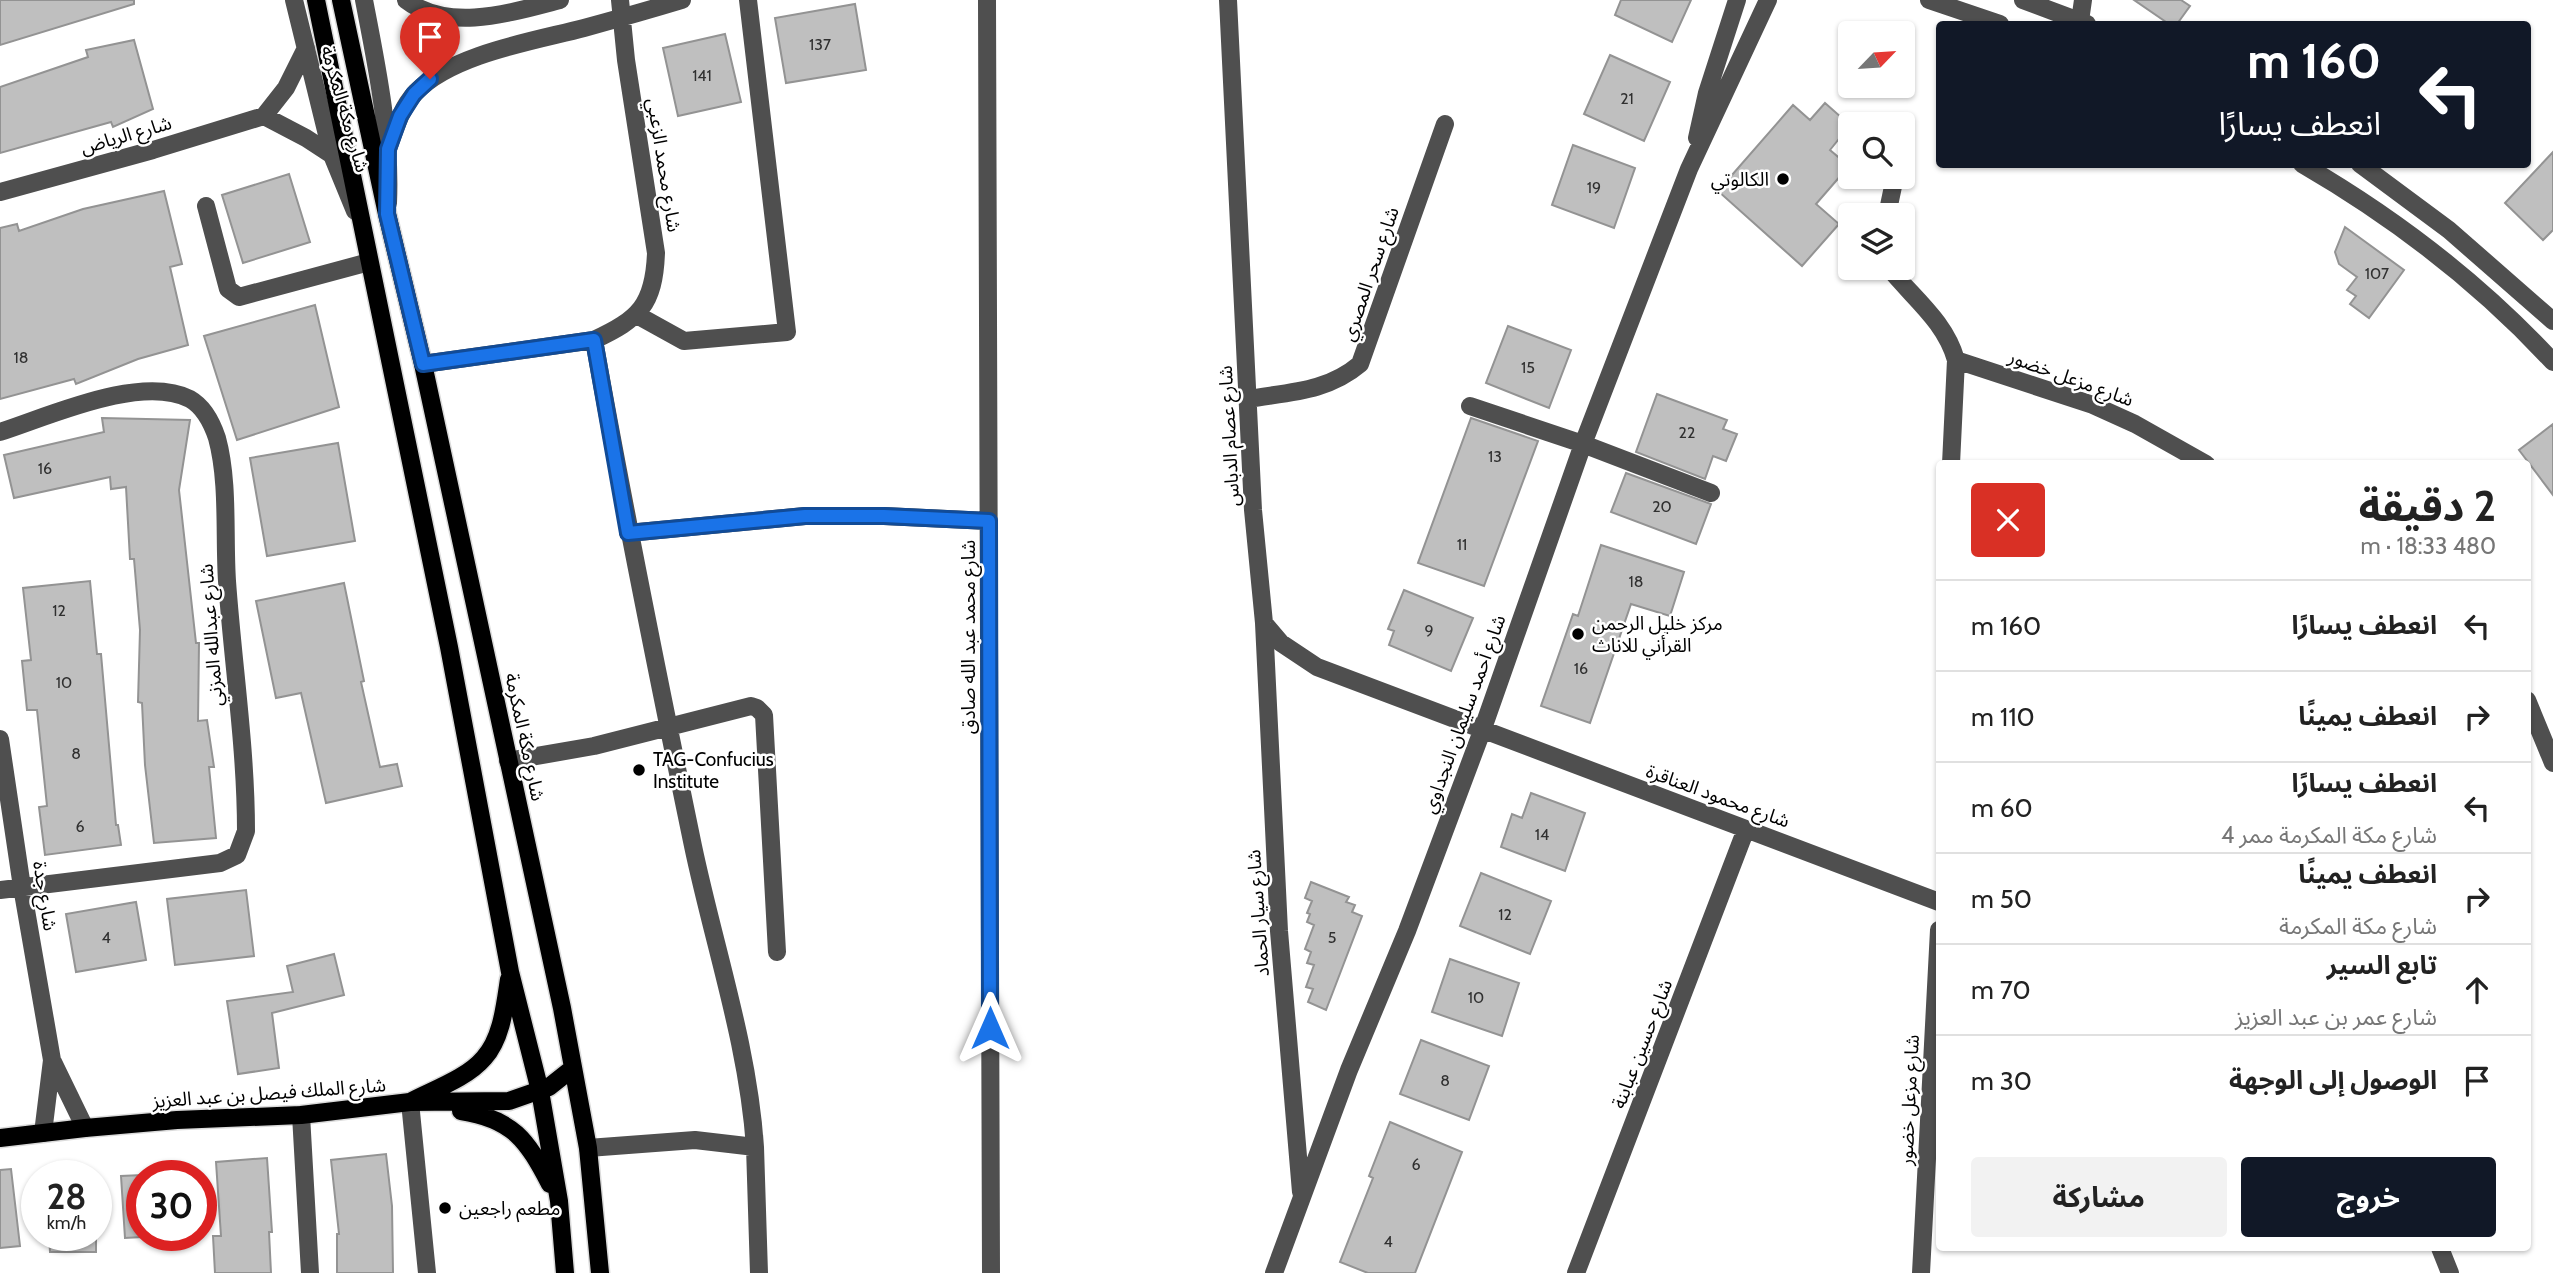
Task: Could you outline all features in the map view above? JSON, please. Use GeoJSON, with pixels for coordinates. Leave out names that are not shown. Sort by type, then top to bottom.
{"type":"FeatureCollection","features":[{"type":"Feature","properties":{"kind":"main road","name":"شارع مكة المكرمة"},"geometry":{"type":"LineString","coordinates":[[316,0],[449,647],[510,972],[540,1091],[559,1201],[565,1273]]}},
{"type":"Feature","properties":{"kind":"main road","name":"شارع مكة المكرمة"},"geometry":{"type":"LineString","coordinates":[[341,0],[387,214],[423,364],[573,1068],[588,1148],[600,1273]]}},
{"type":"Feature","properties":{"kind":"main road"},"geometry":{"type":"LineString","coordinates":[[410,1102],[462,1074],[486,1056],[498,1030],[510,972]]}},
{"type":"Feature","properties":{"kind":"main road","name":"شارع الملك فيصل بن عبد العزيز"},"geometry":{"type":"LineString","coordinates":[[0,1138],[177,1120],[301,1115],[410,1102],[493,1102],[524,1097],[540,1091],[558,1082],[573,1068]]}},
{"type":"Feature","properties":{"kind":"main road"},"geometry":{"type":"LineString","coordinates":[[410,1102],[481,1114],[513,1129],[536,1156],[559,1201]]}},
{"type":"Feature","properties":{"kind":"street","name":"شارع مكة المكرمة"},"geometry":{"type":"LineString","coordinates":[[295,0],[332,155],[362,228]]}},
{"type":"Feature","properties":{"kind":"street","name":"شارع مكة المكرمة"},"geometry":{"type":"LineString","coordinates":[[365,0],[381,84],[388,149],[387,214]]}},
{"type":"Feature","properties":{"kind":"street"},"geometry":{"type":"LineString","coordinates":[[406,0],[424,11],[457,18],[516,11],[560,0]]}},
{"type":"Feature","properties":{"kind":"street"},"geometry":{"type":"LineString","coordinates":[[388,149],[400,116],[414,94],[442,71],[621,9],[682,0]]}},
{"type":"Feature","properties":{"kind":"street"},"geometry":{"type":"LineString","coordinates":[[423,364],[594,340],[619,328],[637,315],[684,341],[787,332],[748,0]]}},
{"type":"Feature","properties":{"kind":"street","name":"شارع محمد عبد الله صادق"},"geometry":{"type":"LineString","coordinates":[[987,0],[991,1273]]}},
{"type":"Feature","properties":{"kind":"street","name":"شارع عصام الدباس"},"geometry":{"type":"LineString","coordinates":[[1228,0],[1253,510],[1264,623]]}},
{"type":"Feature","properties":{"kind":"street","name":"شارع أحمد سليمان النجداوي"},"geometry":{"type":"LineString","coordinates":[[1274,1273],[1349,1070],[1407,931],[1482,732],[1583,444],[1689,169],[1768,0]]}},
{"type":"Feature","properties":{"kind":"street"},"geometry":{"type":"LineString","coordinates":[[1929,0],[1991,21]]}},
{"type":"Feature","properties":{"kind":"street"},"geometry":{"type":"LineString","coordinates":[[2023,0],[2078,21]]}},
{"type":"Feature","properties":{"kind":"street"},"geometry":{"type":"LineString","coordinates":[[2083,0],[2083,21]]}},
{"type":"Feature","properties":{"kind":"street","name":"شارع أحمد سليمان النجداوي"},"geometry":{"type":"LineString","coordinates":[[1689,169],[1707,93],[1734,3]]}},
{"type":"Feature","properties":{"kind":"street","name":"شارع محمد الزعبي"},"geometry":{"type":"LineString","coordinates":[[621,9],[626,60],[656,253],[655,278],[637,315]]}},
{"type":"Feature","properties":{"kind":"street"},"geometry":{"type":"LineString","coordinates":[[306,48],[286,88],[264,116],[332,155]]}},
{"type":"Feature","properties":{"kind":"street","name":"شارع الرياض"},"geometry":{"type":"LineString","coordinates":[[0,192],[264,116]]}},
{"type":"Feature","properties":{"kind":"street","name":"شارع سحر المصري"},"geometry":{"type":"LineString","coordinates":[[1248,399],[1325,385],[1344,378],[1360,364],[1445,124]]}},
{"type":"Feature","properties":{"kind":"street"},"geometry":{"type":"LineString","coordinates":[[2309,168],[2439,254],[2553,362]]}},
{"type":"Feature","properties":{"kind":"street"},"geometry":{"type":"LineString","coordinates":[[2365,168],[2449,230],[2553,321]]}},
{"type":"Feature","properties":{"kind":"street"},"geometry":{"type":"LineString","coordinates":[[206,206],[228,289],[239,297],[369,262]]}},
{"type":"Feature","properties":{"kind":"street"},"geometry":{"type":"LineString","coordinates":[[1900,280],[1940,326],[1952,348],[1955,360],[1951,460]]}},
{"type":"Feature","properties":{"kind":"street"},"geometry":{"type":"LineString","coordinates":[[594,340],[628,533],[707,910],[742,1047],[753,1111],[759,1273]]}},
{"type":"Feature","properties":{"kind":"street","name":"شارع مزعل خضور"},"geometry":{"type":"LineString","coordinates":[[1955,360],[2083,401],[2135,424],[2199,460]]}},
{"type":"Feature","properties":{"kind":"street","name":"شارع عبدالله المزني"},"geometry":{"type":"LineString","coordinates":[[0,432],[116,395],[142,391],[167,393],[191,400],[206,415],[217,439],[222,466],[227,580],[246,806],[246,831],[241,848],[237,855],[220,863],[0,890]]}},
{"type":"Feature","properties":{"kind":"street"},"geometry":{"type":"LineString","coordinates":[[1470,406],[1583,444],[1711,493]]}},
{"type":"Feature","properties":{"kind":"street"},"geometry":{"type":"LineString","coordinates":[[628,533],[798,516],[884,516],[989,521]]}},
{"type":"Feature","properties":{"kind":"street"},"geometry":{"type":"LineString","coordinates":[[1264,623],[1281,643],[1317,667],[1482,732]]}},
{"type":"Feature","properties":{"kind":"street","name":"شارع سيار الحماد"},"geometry":{"type":"LineString","coordinates":[[1264,623],[1279,931],[1301,1200]]}},
{"type":"Feature","properties":{"kind":"street"},"geometry":{"type":"LineString","coordinates":[[508,761],[594,746],[751,706],[757,708],[764,715],[777,952]]}},
{"type":"Feature","properties":{"kind":"street"},"geometry":{"type":"LineString","coordinates":[[2531,710],[2553,763]]}},
{"type":"Feature","properties":{"kind":"street","name":"شارع محمود العناقرة"},"geometry":{"type":"LineString","coordinates":[[1482,732],[1936,901]]}},
{"type":"Feature","properties":{"kind":"street","name":"شارع جدة"},"geometry":{"type":"LineString","coordinates":[[0,739],[52,1059],[85,1128]]}},
{"type":"Feature","properties":{"kind":"street","name":"شارع حسين عبابنة"},"geometry":{"type":"LineString","coordinates":[[1576,1273],[1746,829]]}},
{"type":"Feature","properties":{"kind":"street","name":"شارع مزعل خضور"},"geometry":{"type":"LineString","coordinates":[[1921,1273],[1936,987]]}},
{"type":"Feature","properties":{"kind":"street","name":"شارع جدة"},"geometry":{"type":"LineString","coordinates":[[43,1133],[52,1059]]}},
{"type":"Feature","properties":{"kind":"street"},"geometry":{"type":"LineString","coordinates":[[410,1102],[427,1273]]}},
{"type":"Feature","properties":{"kind":"street"},"geometry":{"type":"LineString","coordinates":[[301,1115],[310,1273]]}},
{"type":"Feature","properties":{"kind":"street"},"geometry":{"type":"LineString","coordinates":[[588,1148],[695,1140],[755,1147]]}},
{"type":"Feature","properties":{"kind":"street"},"geometry":{"type":"LineString","coordinates":[[2441,1251],[2449,1273]]}},
{"type":"Feature","properties":{"kind":"building"},"geometry":{"type":"Polygon","coordinates":[[[0,0],[134,0],[134,4],[0,45],[0,0]]]}},
{"type":"Feature","properties":{"kind":"building"},"geometry":{"type":"Polygon","coordinates":[[[1621,0],[1691,0],[1672,42],[1615,15],[1621,0]]]}},
{"type":"Feature","properties":{"kind":"building"},"geometry":{"type":"Polygon","coordinates":[[[2134,0],[2181,0],[2190,6],[2179,21],[2165,21],[2134,0]]]}},
{"type":"Feature","properties":{"kind":"building"},"geometry":{"type":"Polygon","coordinates":[[[855,4],[866,70],[786,83],[775,18],[855,4]]]}},
{"type":"Feature","properties":{"kind":"building"},"geometry":{"type":"Polygon","coordinates":[[[725,34],[741,102],[678,116],[663,48],[725,34]]]}},
{"type":"Feature","properties":{"kind":"building"},"geometry":{"type":"Polygon","coordinates":[[[134,40],[153,109],[113,127],[111,122],[0,153],[0,87],[88,57],[86,50],[134,40]]]}},
{"type":"Feature","properties":{"kind":"building"},"geometry":{"type":"Polygon","coordinates":[[[1610,55],[1670,82],[1644,141],[1584,114],[1610,55]]]}},
{"type":"Feature","properties":{"kind":"building","name":"الكالوتي"},"geometry":{"type":"Polygon","coordinates":[[[1825,103],[1838,114],[1838,140],[1830,150],[1838,157],[1838,179],[1816,204],[1838,225],[1802,266],[1718,191],[1793,105],[1810,120],[1825,103]]]}},
{"type":"Feature","properties":{"kind":"building"},"geometry":{"type":"Polygon","coordinates":[[[1573,145],[1635,168],[1614,228],[1552,205],[1573,145]]]}},
{"type":"Feature","properties":{"kind":"building"},"geometry":{"type":"Polygon","coordinates":[[[2553,152],[2553,230],[2543,240],[2505,203],[2553,152]]]}},
{"type":"Feature","properties":{"kind":"building"},"geometry":{"type":"Polygon","coordinates":[[[289,174],[310,242],[243,263],[222,195],[289,174]]]}},
{"type":"Feature","properties":{"kind":"building"},"geometry":{"type":"Polygon","coordinates":[[[164,191],[182,264],[170,267],[188,345],[138,359],[76,384],[74,379],[0,399],[0,228],[17,224],[19,231],[83,209],[164,191]]]}},
{"type":"Feature","properties":{"kind":"building"},"geometry":{"type":"Polygon","coordinates":[[[2345,227],[2404,270],[2369,318],[2350,304],[2356,296],[2347,290],[2357,277],[2339,264],[2335,252],[2345,227]]]}},
{"type":"Feature","properties":{"kind":"building"},"geometry":{"type":"Polygon","coordinates":[[[315,305],[339,407],[237,440],[204,336],[315,305]]]}},
{"type":"Feature","properties":{"kind":"building"},"geometry":{"type":"Polygon","coordinates":[[[1508,326],[1571,350],[1549,408],[1486,383],[1508,326]]]}},
{"type":"Feature","properties":{"kind":"building"},"geometry":{"type":"Polygon","coordinates":[[[1657,394],[1727,420],[1723,429],[1737,434],[1726,461],[1713,456],[1705,479],[1636,452],[1657,394]]]}},
{"type":"Feature","properties":{"kind":"building"},"geometry":{"type":"Polygon","coordinates":[[[102,418],[190,420],[179,490],[196,643],[199,643],[198,721],[207,720],[214,767],[209,767],[216,838],[154,843],[145,765],[142,703],[138,702],[140,630],[134,559],[130,559],[126,487],[111,489],[110,477],[14,498],[4,455],[104,432],[102,418]]]}},
{"type":"Feature","properties":{"kind":"building"},"geometry":{"type":"Polygon","coordinates":[[[1471,418],[1538,441],[1484,586],[1418,563],[1471,418]]]}},
{"type":"Feature","properties":{"kind":"building"},"geometry":{"type":"Polygon","coordinates":[[[2553,424],[2553,495],[2531,466],[2531,460],[2527,460],[2519,450],[2553,424]]]}},
{"type":"Feature","properties":{"kind":"building"},"geometry":{"type":"Polygon","coordinates":[[[338,443],[355,541],[267,556],[250,458],[338,443]]]}},
{"type":"Feature","properties":{"kind":"building"},"geometry":{"type":"Polygon","coordinates":[[[1626,473],[1711,504],[1696,544],[1611,512],[1626,473]]]}},
{"type":"Feature","properties":{"kind":"building"},"geometry":{"type":"Polygon","coordinates":[[[1601,545],[1684,572],[1670,616],[1631,604],[1590,723],[1541,706],[1573,614],[1578,616],[1601,545]]]}},
{"type":"Feature","properties":{"kind":"building"},"geometry":{"type":"Polygon","coordinates":[[[90,581],[97,654],[101,654],[116,825],[121,845],[45,855],[39,807],[47,806],[37,710],[27,710],[22,661],[31,660],[23,588],[90,581]]]}},
{"type":"Feature","properties":{"kind":"building"},"geometry":{"type":"Polygon","coordinates":[[[344,583],[364,681],[361,682],[380,767],[397,764],[402,786],[326,803],[301,693],[276,698],[256,601],[344,583]]]}},
{"type":"Feature","properties":{"kind":"building"},"geometry":{"type":"Polygon","coordinates":[[[1404,590],[1473,618],[1451,671],[1389,645],[1394,631],[1388,629],[1404,590]]]}},
{"type":"Feature","properties":{"kind":"building"},"geometry":{"type":"Polygon","coordinates":[[[1531,793],[1585,813],[1565,871],[1501,847],[1512,814],[1522,818],[1531,793]]]}},
{"type":"Feature","properties":{"kind":"building"},"geometry":{"type":"Polygon","coordinates":[[[1481,873],[1551,901],[1530,954],[1460,926],[1481,873]]]}},
{"type":"Feature","properties":{"kind":"building"},"geometry":{"type":"Polygon","coordinates":[[[1311,882],[1349,897],[1346,902],[1355,905],[1352,912],[1362,916],[1326,1010],[1308,1002],[1313,989],[1306,987],[1314,965],[1307,963],[1311,952],[1305,949],[1314,925],[1307,922],[1312,901],[1305,898],[1311,882]]]}},
{"type":"Feature","properties":{"kind":"building"},"geometry":{"type":"Polygon","coordinates":[[[246,890],[254,956],[175,965],[167,899],[246,890]]]}},
{"type":"Feature","properties":{"kind":"building"},"geometry":{"type":"Polygon","coordinates":[[[136,902],[146,960],[76,972],[66,914],[136,902]]]}},
{"type":"Feature","properties":{"kind":"building"},"geometry":{"type":"Polygon","coordinates":[[[334,954],[344,995],[272,1013],[279,1068],[238,1074],[227,1001],[293,992],[287,966],[334,954]]]}},
{"type":"Feature","properties":{"kind":"building"},"geometry":{"type":"Polygon","coordinates":[[[1450,959],[1519,983],[1502,1036],[1432,1012],[1450,959]]]}},
{"type":"Feature","properties":{"kind":"building"},"geometry":{"type":"Polygon","coordinates":[[[1421,1040],[1489,1066],[1469,1120],[1400,1094],[1421,1040]]]}},
{"type":"Feature","properties":{"kind":"building"},"geometry":{"type":"Polygon","coordinates":[[[1390,1122],[1462,1152],[1415,1273],[1368,1273],[1340,1262],[1373,1178],[1369,1176],[1390,1122]]]}},
{"type":"Feature","properties":{"kind":"building"},"geometry":{"type":"Polygon","coordinates":[[[386,1154],[392,1206],[393,1273],[337,1273],[339,1234],[331,1160],[386,1154]]]}},
{"type":"Feature","properties":{"kind":"building"},"geometry":{"type":"Polygon","coordinates":[[[267,1158],[272,1232],[269,1232],[271,1273],[215,1273],[214,1251],[217,1251],[217,1236],[221,1236],[217,1162],[267,1158]]]}},
{"type":"Feature","properties":{"kind":"building"},"geometry":{"type":"Polygon","coordinates":[[[11,1169],[20,1246],[0,1248],[0,1170],[11,1169]]]}},
{"type":"Feature","properties":{"kind":"building"},"geometry":{"type":"Polygon","coordinates":[[[121,1176],[126,1176],[126,1238],[125,1238],[121,1176]]]}},
{"type":"Feature","properties":{"kind":"building"},"geometry":{"type":"Polygon","coordinates":[[[50,1251],[96,1251],[96,1252],[50,1251]]]}},
{"type":"Feature","properties":{"kind":"place","name":"الكالوتي"},"geometry":{"type":"Point","coordinates":[1783,179]}},
{"type":"Feature","properties":{"kind":"place","name":"مركز خليل الرحمن القرأني للاناث"},"geometry":{"type":"Point","coordinates":[1578,634]}},
{"type":"Feature","properties":{"kind":"place","name":"TAG-Confucius Institute"},"geometry":{"type":"Point","coordinates":[639,770]}},
{"type":"Feature","properties":{"kind":"place","name":"مطعم راجعين"},"geometry":{"type":"Point","coordinates":[445,1208]}},
{"type":"Feature","properties":{"kind":"route"},"geometry":{"type":"LineString","coordinates":[[430,79],[414,94],[400,116],[388,149],[387,214],[423,364],[594,340],[628,533],[805,516],[884,516],[989,521],[990,1028]]}}]}
